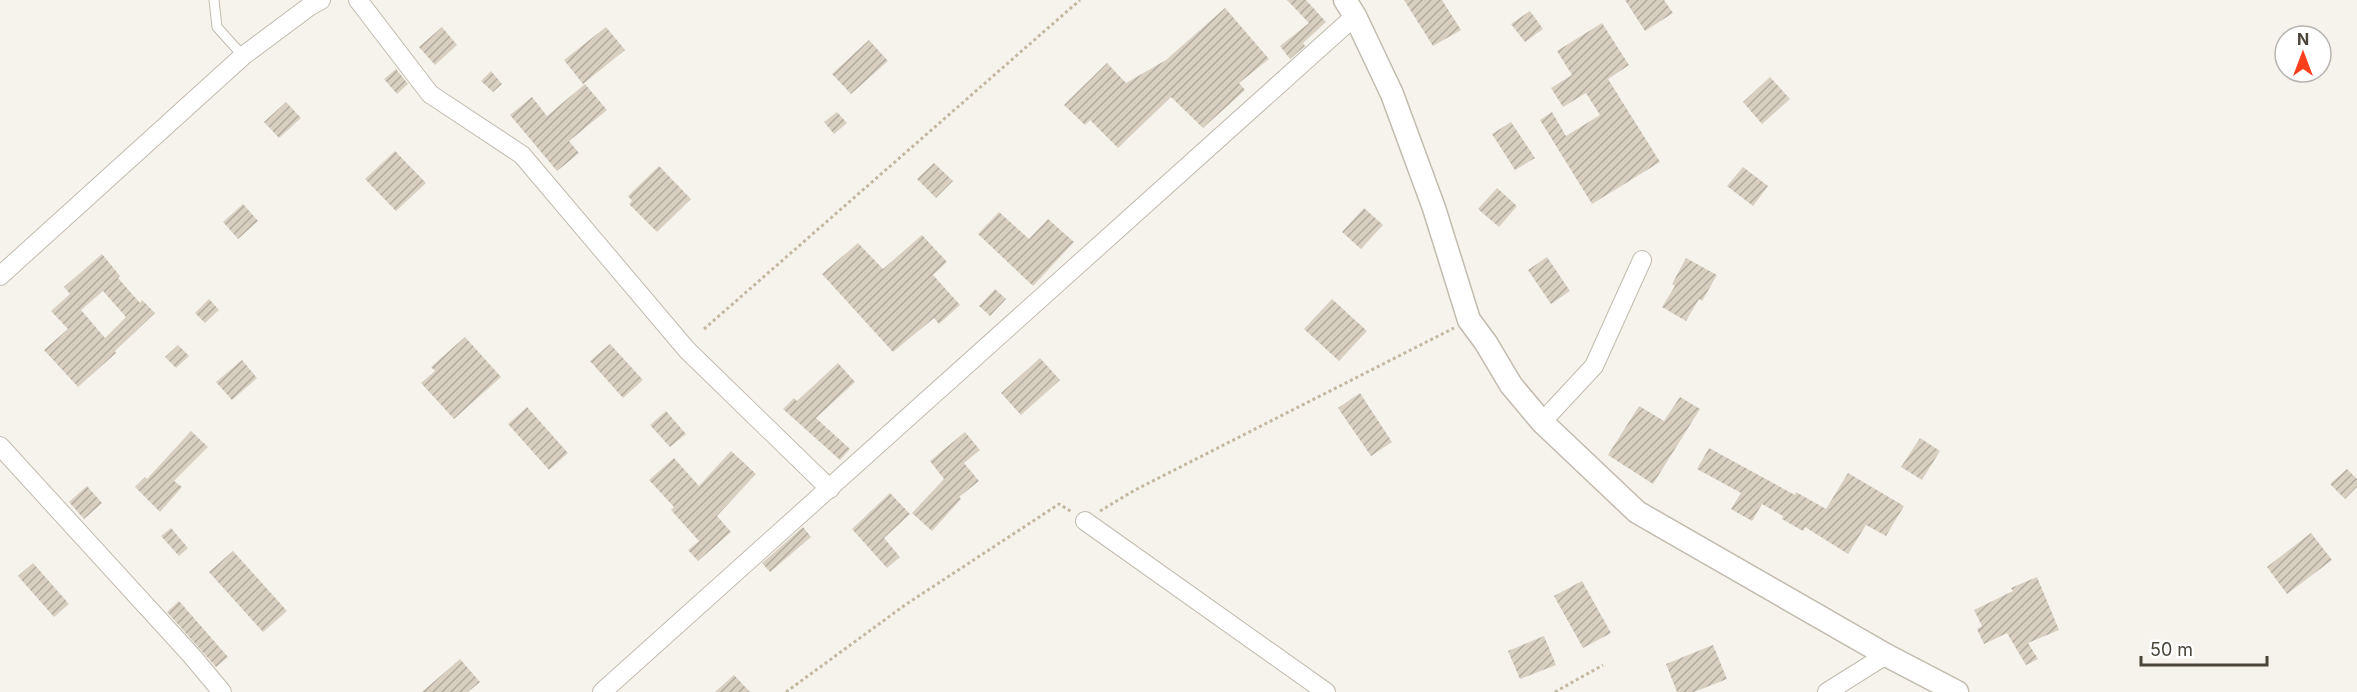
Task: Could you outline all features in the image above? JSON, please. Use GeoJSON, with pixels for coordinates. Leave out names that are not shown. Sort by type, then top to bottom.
{"type":"FeatureCollection","features":[{"type":"Feature","properties":{"kind":"street"},"geometry":{"type":"LineString","coordinates":[[0,276],[243,56],[321,0]]}},
{"type":"Feature","properties":{"kind":"street"},"geometry":{"type":"LineString","coordinates":[[358,0],[430,94],[522,154],[687,350],[830,489]]}},
{"type":"Feature","properties":{"kind":"street"},"geometry":{"type":"LineString","coordinates":[[602,692],[830,489],[1350,8],[1392,94],[1405,127],[1434,208],[1469,320],[1511,385],[1542,422],[1637,512],[1886,655],[1957,692]]}},
{"type":"Feature","properties":{"kind":"street"},"geometry":{"type":"LineString","coordinates":[[1542,422],[1594,366],[1642,260]]}},
{"type":"Feature","properties":{"kind":"street"},"geometry":{"type":"LineString","coordinates":[[0,446],[222,692]]}},
{"type":"Feature","properties":{"kind":"street"},"geometry":{"type":"LineString","coordinates":[[1085,521],[1326,692]]}},
{"type":"Feature","properties":{"kind":"street"},"geometry":{"type":"LineString","coordinates":[[1827,692],[1886,655]]}},
{"type":"Feature","properties":{"kind":"lane"},"geometry":{"type":"LineString","coordinates":[[214,0],[217,27],[243,56]]}},
{"type":"Feature","properties":{"kind":"path"},"geometry":{"type":"LineString","coordinates":[[704,329],[1080,0]]}},
{"type":"Feature","properties":{"kind":"path"},"geometry":{"type":"LineString","coordinates":[[786,692],[905,604],[1059,504],[1085,521],[1135,490],[1469,320]]}},
{"type":"Feature","properties":{"kind":"path"},"geometry":{"type":"LineString","coordinates":[[1555,692],[1603,665]]}},
{"type":"Feature","properties":{"kind":"building"},"geometry":{"type":"Polygon","coordinates":[[[1287,0],[1306,0],[1326,22],[1303,43],[1305,46],[1290,59],[1280,46],[1309,23],[1287,0]]]}},
{"type":"Feature","properties":{"kind":"building"},"geometry":{"type":"Polygon","coordinates":[[[1404,0],[1442,0],[1461,30],[1433,46],[1404,0]]]}},
{"type":"Feature","properties":{"kind":"building"},"geometry":{"type":"Polygon","coordinates":[[[1625,0],[1664,0],[1673,13],[1645,31],[1625,0]]]}},
{"type":"Feature","properties":{"kind":"building"},"geometry":{"type":"Polygon","coordinates":[[[1225,8],[1269,59],[1239,83],[1245,90],[1203,128],[1171,97],[1118,148],[1090,120],[1085,125],[1064,105],[1107,63],[1126,83],[1166,60],[1225,8]]]}},
{"type":"Feature","properties":{"kind":"building"},"geometry":{"type":"Polygon","coordinates":[[[1530,11],[1543,29],[1525,42],[1511,24],[1530,11]]]}},
{"type":"Feature","properties":{"kind":"building"},"geometry":{"type":"Polygon","coordinates":[[[1602,23],[1629,65],[1608,79],[1660,162],[1592,204],[1540,120],[1552,112],[1566,136],[1600,115],[1586,93],[1563,107],[1551,88],[1572,75],[1557,51],[1602,23]]]}},
{"type":"Feature","properties":{"kind":"building"},"geometry":{"type":"Polygon","coordinates":[[[442,27],[457,45],[435,65],[419,47],[442,27]]]}},
{"type":"Feature","properties":{"kind":"building"},"geometry":{"type":"Polygon","coordinates":[[[606,27],[625,50],[583,84],[564,60],[606,27]]]}},
{"type":"Feature","properties":{"kind":"building"},"geometry":{"type":"Polygon","coordinates":[[[869,40],[888,61],[851,94],[832,74],[869,40]]]}},
{"type":"Feature","properties":{"kind":"building"},"geometry":{"type":"Polygon","coordinates":[[[396,69],[408,84],[397,94],[384,79],[396,69]]]}},
{"type":"Feature","properties":{"kind":"building"},"geometry":{"type":"Polygon","coordinates":[[[491,71],[502,84],[493,92],[481,81],[491,71]]]}},
{"type":"Feature","properties":{"kind":"building"},"geometry":{"type":"Polygon","coordinates":[[[1770,77],[1790,99],[1762,124],[1743,102],[1770,77]]]}},
{"type":"Feature","properties":{"kind":"building"},"geometry":{"type":"Polygon","coordinates":[[[585,84],[607,110],[569,141],[579,153],[557,171],[510,115],[532,97],[547,116],[585,84]]]}},
{"type":"Feature","properties":{"kind":"building"},"geometry":{"type":"Polygon","coordinates":[[[286,102],[301,118],[279,138],[264,122],[286,102]]]}},
{"type":"Feature","properties":{"kind":"building"},"geometry":{"type":"Polygon","coordinates":[[[837,112],[847,123],[834,134],[824,122],[837,112]]]}},
{"type":"Feature","properties":{"kind":"building"},"geometry":{"type":"Polygon","coordinates":[[[1511,122],[1535,158],[1515,170],[1492,134],[1511,122]]]}},
{"type":"Feature","properties":{"kind":"building"},"geometry":{"type":"Polygon","coordinates":[[[395,151],[426,183],[396,211],[365,179],[395,151]]]}},
{"type":"Feature","properties":{"kind":"building"},"geometry":{"type":"Polygon","coordinates":[[[934,163],[953,181],[936,198],[917,179],[934,163]]]}},
{"type":"Feature","properties":{"kind":"building"},"geometry":{"type":"Polygon","coordinates":[[[659,166],[691,199],[657,232],[629,204],[632,201],[628,196],[659,166]]]}},
{"type":"Feature","properties":{"kind":"building"},"geometry":{"type":"Polygon","coordinates":[[[1743,167],[1768,186],[1753,206],[1727,186],[1743,167]]]}},
{"type":"Feature","properties":{"kind":"building"},"geometry":{"type":"Polygon","coordinates":[[[1497,188],[1517,206],[1499,227],[1478,209],[1497,188]]]}},
{"type":"Feature","properties":{"kind":"building"},"geometry":{"type":"Polygon","coordinates":[[[243,204],[258,221],[238,239],[223,222],[243,204]]]}},
{"type":"Feature","properties":{"kind":"building"},"geometry":{"type":"Polygon","coordinates":[[[1364,208],[1383,225],[1361,249],[1342,232],[1364,208]]]}},
{"type":"Feature","properties":{"kind":"building"},"geometry":{"type":"Polygon","coordinates":[[[999,212],[1029,239],[1048,219],[1074,242],[1033,286],[978,234],[999,212]]]}},
{"type":"Feature","properties":{"kind":"building"},"geometry":{"type":"Polygon","coordinates":[[[922,235],[947,262],[933,275],[960,305],[939,324],[934,318],[893,352],[822,274],[858,243],[883,269],[922,235]]]}},
{"type":"Feature","properties":{"kind":"building"},"geometry":{"type":"Polygon","coordinates":[[[102,254],[120,276],[118,278],[140,303],[142,300],[155,313],[115,351],[116,353],[78,387],[44,350],[68,329],[51,311],[70,294],[64,287],[102,254]],[[103,291],[81,310],[105,338],[126,317],[103,291]]]}},
{"type":"Feature","properties":{"kind":"building"},"geometry":{"type":"Polygon","coordinates":[[[1547,257],[1570,291],[1551,304],[1528,270],[1547,257]]]}},
{"type":"Feature","properties":{"kind":"building"},"geometry":{"type":"Polygon","coordinates":[[[1686,258],[1717,275],[1702,301],[1699,299],[1686,321],[1662,307],[1675,286],[1672,284],[1686,258]]]}},
{"type":"Feature","properties":{"kind":"building"},"geometry":{"type":"Polygon","coordinates":[[[995,289],[1006,299],[990,316],[979,306],[995,289]]]}},
{"type":"Feature","properties":{"kind":"building"},"geometry":{"type":"Polygon","coordinates":[[[209,299],[219,310],[205,323],[195,313],[209,299]]]}},
{"type":"Feature","properties":{"kind":"building"},"geometry":{"type":"Polygon","coordinates":[[[1332,299],[1367,331],[1339,361],[1304,329],[1332,299]]]}},
{"type":"Feature","properties":{"kind":"building"},"geometry":{"type":"Polygon","coordinates":[[[465,337],[501,377],[454,419],[421,383],[435,371],[431,367],[465,337]]]}},
{"type":"Feature","properties":{"kind":"building"},"geometry":{"type":"Polygon","coordinates":[[[610,344],[643,380],[623,398],[590,361],[610,344]]]}},
{"type":"Feature","properties":{"kind":"building"},"geometry":{"type":"Polygon","coordinates":[[[178,345],[189,356],[176,368],[165,357],[178,345]]]}},
{"type":"Feature","properties":{"kind":"building"},"geometry":{"type":"Polygon","coordinates":[[[1040,358],[1060,380],[1021,415],[1001,393],[1040,358]]]}},
{"type":"Feature","properties":{"kind":"building"},"geometry":{"type":"Polygon","coordinates":[[[242,360],[257,378],[232,400],[216,382],[242,360]]]}},
{"type":"Feature","properties":{"kind":"building"},"geometry":{"type":"Polygon","coordinates":[[[838,363],[855,382],[816,418],[850,449],[840,460],[783,409],[794,398],[797,401],[838,363]]]}},
{"type":"Feature","properties":{"kind":"building"},"geometry":{"type":"Polygon","coordinates":[[[1360,393],[1392,442],[1371,456],[1338,408],[1360,393]]]}},
{"type":"Feature","properties":{"kind":"building"},"geometry":{"type":"Polygon","coordinates":[[[1680,397],[1700,409],[1653,484],[1608,455],[1639,406],[1664,421],[1680,397]]]}},
{"type":"Feature","properties":{"kind":"building"},"geometry":{"type":"Polygon","coordinates":[[[527,407],[568,453],[549,470],[508,424],[527,407]]]}},
{"type":"Feature","properties":{"kind":"building"},"geometry":{"type":"Polygon","coordinates":[[[666,411],[686,434],[670,447],[650,425],[666,411]]]}},
{"type":"Feature","properties":{"kind":"building"},"geometry":{"type":"Polygon","coordinates":[[[191,431],[208,447],[174,481],[182,487],[160,512],[135,487],[145,477],[147,479],[191,431]]]}},
{"type":"Feature","properties":{"kind":"building"},"geometry":{"type":"Polygon","coordinates":[[[965,432],[980,450],[964,463],[979,481],[959,497],[961,499],[932,531],[912,513],[944,479],[930,461],[965,432]]]}},
{"type":"Feature","properties":{"kind":"building"},"geometry":{"type":"Polygon","coordinates":[[[1920,438],[1940,451],[1922,480],[1901,467],[1920,438]]]}},
{"type":"Feature","properties":{"kind":"building"},"geometry":{"type":"Polygon","coordinates":[[[1709,448],[1795,495],[1796,492],[1826,509],[1848,473],[1904,506],[1886,536],[1866,525],[1848,554],[1805,527],[1803,531],[1782,519],[1783,516],[1762,504],[1752,521],[1731,509],[1741,493],[1697,469],[1709,448]]]}},
{"type":"Feature","properties":{"kind":"building"},"geometry":{"type":"Polygon","coordinates":[[[731,451],[756,474],[717,516],[731,532],[698,561],[688,550],[699,541],[671,510],[674,507],[649,480],[674,458],[699,486],[731,451]]]}},
{"type":"Feature","properties":{"kind":"building"},"geometry":{"type":"Polygon","coordinates":[[[2347,469],[2357,479],[2357,487],[2345,499],[2330,484],[2347,469]]]}},
{"type":"Feature","properties":{"kind":"building"},"geometry":{"type":"Polygon","coordinates":[[[87,486],[102,503],[84,519],[69,502],[87,486]]]}},
{"type":"Feature","properties":{"kind":"building"},"geometry":{"type":"Polygon","coordinates":[[[890,493],[910,514],[884,538],[900,557],[887,568],[852,529],[890,493]]]}},
{"type":"Feature","properties":{"kind":"building"},"geometry":{"type":"Polygon","coordinates":[[[803,527],[811,537],[770,572],[762,563],[803,527]]]}},
{"type":"Feature","properties":{"kind":"building"},"geometry":{"type":"Polygon","coordinates":[[[171,528],[188,548],[179,556],[161,536],[171,528]]]}},
{"type":"Feature","properties":{"kind":"building"},"geometry":{"type":"Polygon","coordinates":[[[2311,533],[2332,560],[2287,594],[2267,567],[2311,533]]]}},
{"type":"Feature","properties":{"kind":"building"},"geometry":{"type":"Polygon","coordinates":[[[233,551],[287,611],[263,632],[209,572],[233,551]]]}},
{"type":"Feature","properties":{"kind":"building"},"geometry":{"type":"Polygon","coordinates":[[[33,563],[69,604],[54,617],[18,576],[33,563]]]}},
{"type":"Feature","properties":{"kind":"building"},"geometry":{"type":"Polygon","coordinates":[[[2037,577],[2059,630],[2028,643],[2038,659],[2026,665],[2007,633],[1984,644],[1977,629],[1982,626],[1974,610],[2013,591],[2011,588],[2037,577]]]}},
{"type":"Feature","properties":{"kind":"building"},"geometry":{"type":"Polygon","coordinates":[[[1582,581],[1611,633],[1583,648],[1554,596],[1582,581]]]}},
{"type":"Feature","properties":{"kind":"building"},"geometry":{"type":"Polygon","coordinates":[[[179,601],[228,657],[216,667],[167,612],[179,601]]]}},
{"type":"Feature","properties":{"kind":"building"},"geometry":{"type":"Polygon","coordinates":[[[1544,636],[1556,665],[1520,679],[1508,651],[1544,636]]]}},
{"type":"Feature","properties":{"kind":"building"},"geometry":{"type":"Polygon","coordinates":[[[1713,645],[1727,679],[1694,692],[1677,692],[1666,664],[1713,645]]]}},
{"type":"Feature","properties":{"kind":"building"},"geometry":{"type":"Polygon","coordinates":[[[460,659],[480,682],[468,692],[422,692],[460,659]]]}},
{"type":"Feature","properties":{"kind":"building"},"geometry":{"type":"Polygon","coordinates":[[[734,675],[750,692],[715,692],[734,675]]]}}]}
